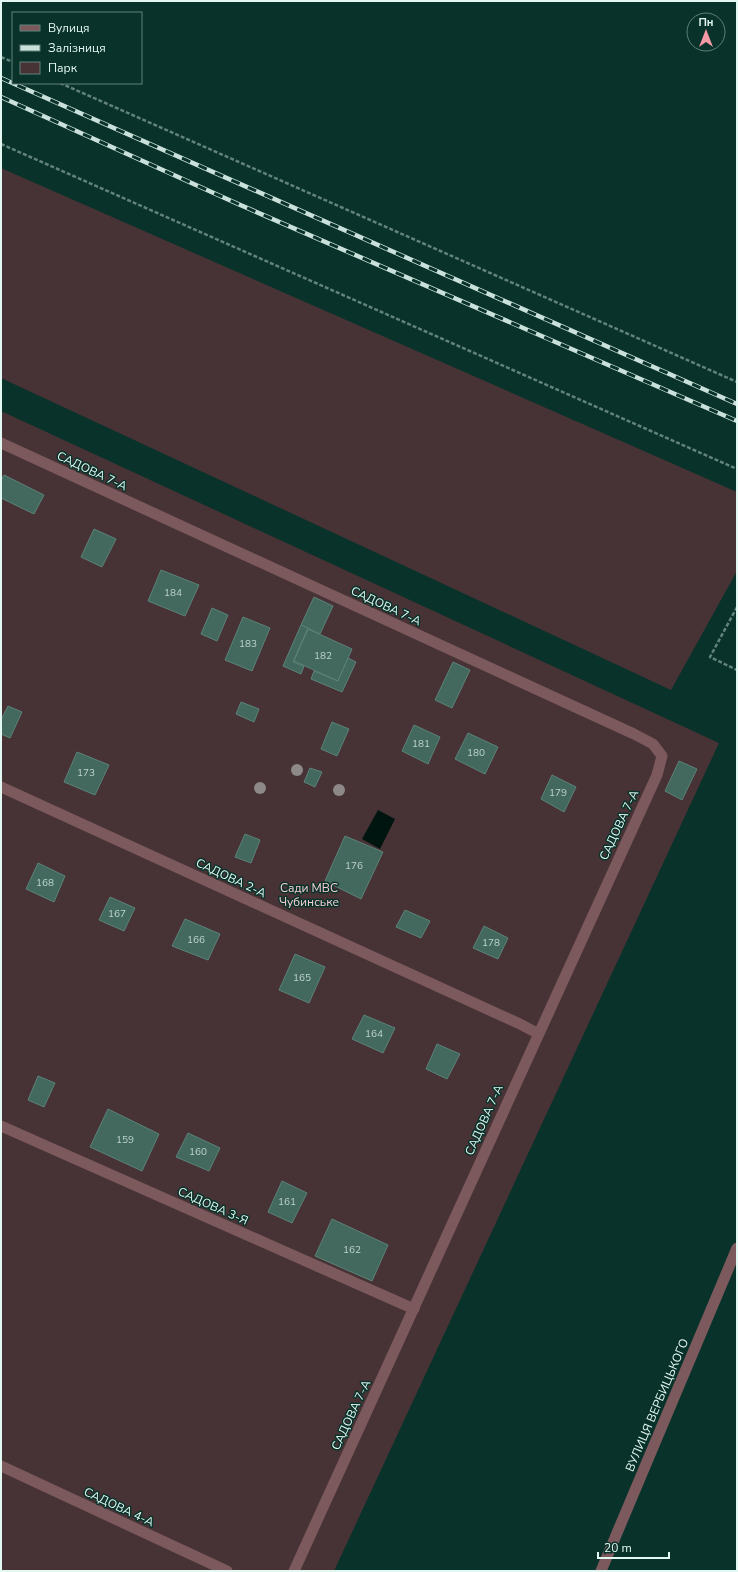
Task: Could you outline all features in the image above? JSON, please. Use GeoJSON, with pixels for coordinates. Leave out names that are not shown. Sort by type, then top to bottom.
{"type":"FeatureCollection","features":[{"type":"Feature","properties":{"kind":"street","name":"САДОВА 7-А"},"geometry":{"type":"LineString","coordinates":[[1,444],[653,744],[662,756],[657,775],[537,1033],[414,1309],[294,1571]]}},
{"type":"Feature","properties":{"kind":"street","name":"САДОВА 2-А"},"geometry":{"type":"LineString","coordinates":[[1,787],[514,1021],[537,1033]]}},
{"type":"Feature","properties":{"kind":"street","name":"САДОВА 3-Я"},"geometry":{"type":"LineString","coordinates":[[1,1126],[414,1309]]}},
{"type":"Feature","properties":{"kind":"street","name":"ВУЛИЦЯ ВЕРБИЦЬКОГО"},"geometry":{"type":"LineString","coordinates":[[601,1571],[737,1248]]}},
{"type":"Feature","properties":{"kind":"street","name":"САДОВА 4-А"},"geometry":{"type":"LineString","coordinates":[[1,1466],[227,1571]]}},
{"type":"Feature","properties":{"kind":"path"},"geometry":{"type":"LineString","coordinates":[[1,57],[12,62]]}},
{"type":"Feature","properties":{"kind":"path"},"geometry":{"type":"LineString","coordinates":[[62,84],[737,382]]}},
{"type":"Feature","properties":{"kind":"path"},"geometry":{"type":"LineString","coordinates":[[1,144],[737,469]]}},
{"type":"Feature","properties":{"kind":"path"},"geometry":{"type":"LineString","coordinates":[[737,607],[710,656],[737,670]]}},
{"type":"Feature","properties":{"kind":"green space"},"geometry":{"type":"Polygon","coordinates":[[[1,168],[737,492],[737,571],[671,690],[1,378],[1,168]]]}},
{"type":"Feature","properties":{"kind":"green space","name":"Сади МВС Чубинське"},"geometry":{"type":"Polygon","coordinates":[[[1,411],[719,743],[334,1571],[1,1571],[1,411]]]}},
{"type":"Feature","properties":{"kind":"shaded area"},"geometry":{"type":"Polygon","coordinates":[[[378,810],[395,819],[380,849],[362,839],[378,810]]]}},
{"type":"Feature","properties":{"kind":"building"},"geometry":{"type":"Polygon","coordinates":[[[4,475],[44,495],[34,514],[1,498],[1,480],[4,475]]]}},
{"type":"Feature","properties":{"kind":"building"},"geometry":{"type":"Polygon","coordinates":[[[94,529],[116,539],[102,567],[81,557],[94,529]]]}},
{"type":"Feature","properties":{"kind":"building"},"geometry":{"type":"Polygon","coordinates":[[[161,570],[199,585],[185,616],[148,601],[161,570]]]}},
{"type":"Feature","properties":{"kind":"building"},"geometry":{"type":"Polygon","coordinates":[[[314,597],[333,606],[320,634],[301,625],[314,597]]]}},
{"type":"Feature","properties":{"kind":"building"},"geometry":{"type":"Polygon","coordinates":[[[212,608],[228,615],[217,641],[201,634],[212,608]]]}},
{"type":"Feature","properties":{"kind":"building"},"geometry":{"type":"Polygon","coordinates":[[[243,617],[270,628],[252,671],[225,660],[243,617]]]}},
{"type":"Feature","properties":{"kind":"building"},"geometry":{"type":"Polygon","coordinates":[[[301,625],[308,628],[293,662],[304,666],[301,674],[283,666],[301,625]]]}},
{"type":"Feature","properties":{"kind":"building"},"geometry":{"type":"Polygon","coordinates":[[[308,629],[352,649],[338,681],[294,661],[308,629]]]}},
{"type":"Feature","properties":{"kind":"building"},"geometry":{"type":"Polygon","coordinates":[[[348,658],[356,662],[342,692],[311,679],[314,671],[338,681],[348,658]]]}},
{"type":"Feature","properties":{"kind":"building"},"geometry":{"type":"Polygon","coordinates":[[[453,662],[470,670],[452,708],[435,700],[453,662]]]}},
{"type":"Feature","properties":{"kind":"building"},"geometry":{"type":"Polygon","coordinates":[[[241,702],[259,709],[254,722],[236,714],[241,702]]]}},
{"type":"Feature","properties":{"kind":"building"},"geometry":{"type":"Polygon","coordinates":[[[8,706],[22,712],[10,738],[1,734],[1,720],[8,706]]]}},
{"type":"Feature","properties":{"kind":"building"},"geometry":{"type":"Polygon","coordinates":[[[332,722],[349,729],[337,756],[321,749],[332,722]]]}},
{"type":"Feature","properties":{"kind":"building"},"geometry":{"type":"Polygon","coordinates":[[[414,725],[440,737],[428,764],[402,751],[414,725]]]}},
{"type":"Feature","properties":{"kind":"building"},"geometry":{"type":"Polygon","coordinates":[[[468,733],[498,747],[485,774],[455,759],[468,733]]]}},
{"type":"Feature","properties":{"kind":"building"},"geometry":{"type":"Polygon","coordinates":[[[77,752],[109,765],[95,795],[64,782],[77,752]]]}},
{"type":"Feature","properties":{"kind":"building"},"geometry":{"type":"Polygon","coordinates":[[[679,761],[697,769],[682,800],[665,791],[679,761]]]}},
{"type":"Feature","properties":{"kind":"building"},"geometry":{"type":"Polygon","coordinates":[[[310,768],[322,772],[315,787],[304,782],[310,768]]]}},
{"type":"Feature","properties":{"kind":"building"},"geometry":{"type":"Polygon","coordinates":[[[552,775],[576,787],[564,812],[541,799],[552,775]]]}},
{"type":"Feature","properties":{"kind":"building"},"geometry":{"type":"Polygon","coordinates":[[[245,834],[260,840],[251,863],[235,857],[245,834]]]}},
{"type":"Feature","properties":{"kind":"building"},"geometry":{"type":"Polygon","coordinates":[[[345,836],[383,852],[361,899],[325,881],[345,836]]]}},
{"type":"Feature","properties":{"kind":"building"},"geometry":{"type":"Polygon","coordinates":[[[38,863],[65,876],[54,902],[26,889],[38,863]]]}},
{"type":"Feature","properties":{"kind":"building"},"geometry":{"type":"Polygon","coordinates":[[[110,897],[135,908],[124,931],[99,920],[110,897]]]}},
{"type":"Feature","properties":{"kind":"building"},"geometry":{"type":"Polygon","coordinates":[[[405,910],[430,921],[421,938],[396,927],[405,910]]]}},
{"type":"Feature","properties":{"kind":"building"},"geometry":{"type":"Polygon","coordinates":[[[185,919],[220,934],[208,960],[172,946],[185,919]]]}},
{"type":"Feature","properties":{"kind":"building"},"geometry":{"type":"Polygon","coordinates":[[[484,926],[508,938],[498,959],[473,948],[484,926]]]}},
{"type":"Feature","properties":{"kind":"building"},"geometry":{"type":"Polygon","coordinates":[[[295,954],[325,967],[309,1003],[279,990],[295,954]]]}},
{"type":"Feature","properties":{"kind":"building"},"geometry":{"type":"Polygon","coordinates":[[[364,1015],[395,1028],[383,1053],[352,1039],[364,1015]]]}},
{"type":"Feature","properties":{"kind":"building"},"geometry":{"type":"Polygon","coordinates":[[[437,1044],[460,1054],[447,1079],[426,1069],[437,1044]]]}},
{"type":"Feature","properties":{"kind":"building"},"geometry":{"type":"Polygon","coordinates":[[[38,1076],[55,1083],[44,1107],[28,1100],[38,1076]]]}},
{"type":"Feature","properties":{"kind":"building"},"geometry":{"type":"Polygon","coordinates":[[[108,1109],[159,1134],[142,1171],[90,1147],[108,1109]]]}},
{"type":"Feature","properties":{"kind":"building"},"geometry":{"type":"Polygon","coordinates":[[[188,1133],[220,1148],[209,1171],[176,1157],[188,1133]]]}},
{"type":"Feature","properties":{"kind":"building"},"geometry":{"type":"Polygon","coordinates":[[[282,1181],[307,1193],[292,1223],[268,1212],[282,1181]]]}},
{"type":"Feature","properties":{"kind":"building"},"geometry":{"type":"Polygon","coordinates":[[[332,1219],[388,1245],[372,1281],[315,1256],[332,1219]]]}},
{"type":"Feature","properties":{"kind":"railway"},"geometry":{"type":"LineString","coordinates":[[1,78],[12,83]]}},
{"type":"Feature","properties":{"kind":"railway"},"geometry":{"type":"LineString","coordinates":[[15,84],[737,404]]}},
{"type":"Feature","properties":{"kind":"railway"},"geometry":{"type":"LineString","coordinates":[[1,97],[238,204],[737,421]]}}]}
